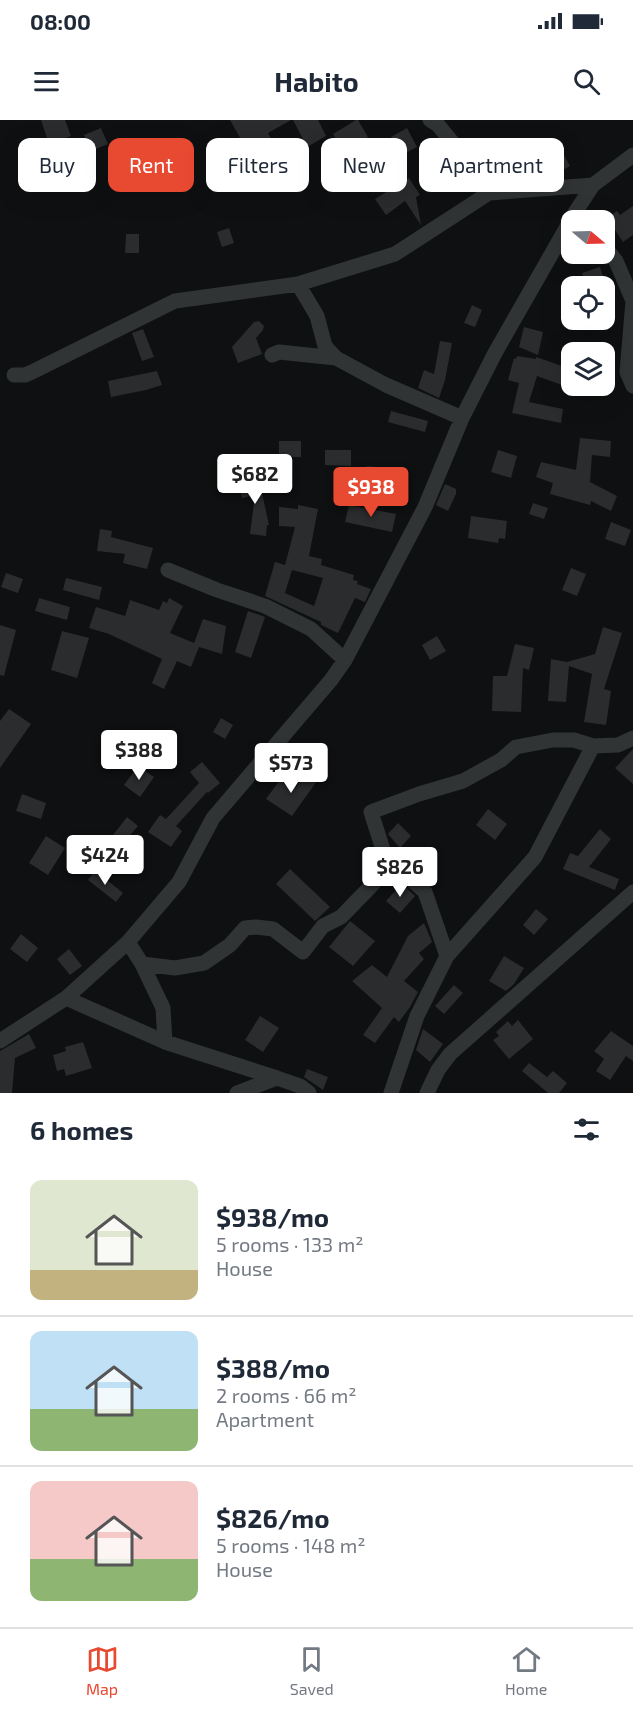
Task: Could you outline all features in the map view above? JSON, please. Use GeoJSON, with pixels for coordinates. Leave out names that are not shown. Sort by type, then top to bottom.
{"type":"FeatureCollection","features":[{"type":"Feature","properties":{"kind":"street"},"geometry":{"type":"LineString","coordinates":[[430,120],[438,125],[476,171],[489,193]]}},
{"type":"Feature","properties":{"kind":"street"},"geometry":{"type":"LineString","coordinates":[[583,210],[593,185],[633,155]]}},
{"type":"Feature","properties":{"kind":"street"},"geometry":{"type":"LineString","coordinates":[[14,375],[25,375],[32,372],[176,301],[298,284],[395,254],[489,193],[593,185]]}},
{"type":"Feature","properties":{"kind":"street"},"geometry":{"type":"LineString","coordinates":[[0,1041],[66,998],[128,942],[179,882],[213,818],[331,680],[345,660],[425,507],[462,418],[495,352],[561,246]]}},
{"type":"Feature","properties":{"kind":"street"},"geometry":{"type":"LineString","coordinates":[[615,260],[633,301],[627,372],[633,386]]}},
{"type":"Feature","properties":{"kind":"street"},"geometry":{"type":"LineString","coordinates":[[298,284],[317,316],[325,346],[336,358],[386,385],[462,418]]}},
{"type":"Feature","properties":{"kind":"street"},"geometry":{"type":"LineString","coordinates":[[272,355],[279,352],[336,358]]}},
{"type":"Feature","properties":{"kind":"street"},"geometry":{"type":"LineString","coordinates":[[168,570],[217,590],[266,606],[311,629],[345,660]]}},
{"type":"Feature","properties":{"kind":"street"},"geometry":{"type":"LineString","coordinates":[[447,956],[425,892],[385,856],[371,812],[463,781],[501,760],[516,747],[554,740],[574,741],[593,746],[618,745],[633,738]]}},
{"type":"Feature","properties":{"kind":"street"},"geometry":{"type":"LineString","coordinates":[[391,1093],[417,1016],[447,956],[534,857],[593,746]]}},
{"type":"Feature","properties":{"kind":"street"},"geometry":{"type":"LineString","coordinates":[[142,964],[175,968],[204,963],[230,945],[245,928],[256,927],[273,929],[303,952],[323,926],[341,917],[374,884],[385,856]]}},
{"type":"Feature","properties":{"kind":"street"},"geometry":{"type":"LineString","coordinates":[[427,1093],[438,1070],[450,1054],[633,892]]}},
{"type":"Feature","properties":{"kind":"street"},"geometry":{"type":"LineString","coordinates":[[128,942],[142,964],[162,1008],[165,1042]]}},
{"type":"Feature","properties":{"kind":"street"},"geometry":{"type":"LineString","coordinates":[[66,998],[165,1042],[300,1086],[309,1093]]}},
{"type":"Feature","properties":{"kind":"street"},"geometry":{"type":"LineString","coordinates":[[237,1093],[277,1078]]}},
{"type":"Feature","properties":{"kind":"building"},"geometry":{"type":"Polygon","coordinates":[[[41,120],[65,120],[71,136],[47,138],[41,120]]]}},
{"type":"Feature","properties":{"kind":"building"},"geometry":{"type":"Polygon","coordinates":[[[230,120],[291,120],[268,133],[271,138],[240,138],[230,120]]]}},
{"type":"Feature","properties":{"kind":"building"},"geometry":{"type":"Polygon","coordinates":[[[293,120],[318,120],[326,136],[309,146],[309,138],[302,138],[293,120]]]}},
{"type":"Feature","properties":{"kind":"building"},"geometry":{"type":"Polygon","coordinates":[[[358,120],[368,137],[335,138],[333,134],[358,120]]]}},
{"type":"Feature","properties":{"kind":"building"},"geometry":{"type":"Polygon","coordinates":[[[101,128],[108,144],[96,149],[96,138],[85,138],[84,135],[101,128]]]}},
{"type":"Feature","properties":{"kind":"building"},"geometry":{"type":"Polygon","coordinates":[[[407,128],[417,147],[407,152],[407,138],[391,137],[407,128]]]}},
{"type":"Feature","properties":{"kind":"building"},"geometry":{"type":"Polygon","coordinates":[[[564,155],[570,166],[564,169],[564,155]]]}},
{"type":"Feature","properties":{"kind":"building"},"geometry":{"type":"Polygon","coordinates":[[[409,178],[420,195],[416,197],[421,225],[405,201],[386,215],[375,199],[386,192],[407,192],[407,179],[409,178]]]}},
{"type":"Feature","properties":{"kind":"building"},"geometry":{"type":"Polygon","coordinates":[[[633,206],[633,235],[623,242],[615,230],[615,212],[617,211],[620,215],[633,206]]]}},
{"type":"Feature","properties":{"kind":"building"},"geometry":{"type":"Polygon","coordinates":[[[229,228],[234,243],[222,247],[217,232],[229,228]]]}},
{"type":"Feature","properties":{"kind":"building"},"geometry":{"type":"Polygon","coordinates":[[[126,234],[139,234],[139,253],[125,253],[126,234]]]}},
{"type":"Feature","properties":{"kind":"building"},"geometry":{"type":"Polygon","coordinates":[[[600,267],[603,276],[583,276],[582,273],[600,267]]]}},
{"type":"Feature","properties":{"kind":"building"},"geometry":{"type":"Polygon","coordinates":[[[472,305],[482,310],[475,327],[464,323],[472,305]]]}},
{"type":"Feature","properties":{"kind":"building"},"geometry":{"type":"Polygon","coordinates":[[[259,321],[264,326],[256,338],[262,354],[238,363],[232,347],[254,322],[259,321]]]}},
{"type":"Feature","properties":{"kind":"building"},"geometry":{"type":"Polygon","coordinates":[[[524,327],[543,332],[538,355],[519,347],[524,327]]]}},
{"type":"Feature","properties":{"kind":"building"},"geometry":{"type":"Polygon","coordinates":[[[143,329],[154,357],[142,361],[132,333],[143,329]]]}},
{"type":"Feature","properties":{"kind":"building"},"geometry":{"type":"Polygon","coordinates":[[[440,341],[452,343],[439,398],[418,388],[424,370],[434,374],[440,341]]]}},
{"type":"Feature","properties":{"kind":"building"},"geometry":{"type":"Polygon","coordinates":[[[517,356],[536,359],[536,357],[561,366],[561,385],[537,376],[529,402],[563,409],[561,423],[512,413],[519,383],[508,380],[514,358],[516,359],[517,356]]]}},
{"type":"Feature","properties":{"kind":"building"},"geometry":{"type":"Polygon","coordinates":[[[157,371],[162,385],[111,397],[108,381],[157,371]]]}},
{"type":"Feature","properties":{"kind":"building"},"geometry":{"type":"Polygon","coordinates":[[[391,411],[428,421],[425,432],[388,422],[391,411]]]}},
{"type":"Feature","properties":{"kind":"building"},"geometry":{"type":"Polygon","coordinates":[[[580,438],[611,441],[610,457],[592,455],[590,482],[617,496],[611,511],[591,501],[590,505],[550,494],[553,483],[536,477],[541,462],[576,470],[580,438]]]}},
{"type":"Feature","properties":{"kind":"building"},"geometry":{"type":"Polygon","coordinates":[[[279,441],[301,441],[301,457],[279,457],[279,441]]]}},
{"type":"Feature","properties":{"kind":"building"},"geometry":{"type":"Polygon","coordinates":[[[325,450],[351,450],[351,466],[325,465],[325,450]]]}},
{"type":"Feature","properties":{"kind":"building"},"geometry":{"type":"Polygon","coordinates":[[[498,450],[517,456],[511,478],[491,472],[498,450]]]}},
{"type":"Feature","properties":{"kind":"building"},"geometry":{"type":"Polygon","coordinates":[[[367,466],[386,468],[384,482],[366,480],[367,466]]]}},
{"type":"Feature","properties":{"kind":"building"},"geometry":{"type":"Polygon","coordinates":[[[258,475],[269,525],[267,525],[266,536],[250,534],[255,495],[242,498],[238,480],[258,475]]]}},
{"type":"Feature","properties":{"kind":"building"},"geometry":{"type":"Polygon","coordinates":[[[445,484],[456,489],[448,511],[436,505],[445,484]]]}},
{"type":"Feature","properties":{"kind":"building"},"geometry":{"type":"Polygon","coordinates":[[[533,503],[548,508],[544,519],[529,514],[533,503]]]}},
{"type":"Feature","properties":{"kind":"building"},"geometry":{"type":"Polygon","coordinates":[[[298,505],[318,509],[309,556],[322,559],[321,565],[354,575],[353,580],[358,581],[357,584],[371,589],[365,602],[355,598],[338,633],[321,625],[321,622],[265,596],[275,562],[285,565],[295,527],[279,526],[279,507],[298,509],[298,505]],[[292,570],[285,593],[314,606],[323,578],[292,570]]]}},
{"type":"Feature","properties":{"kind":"building"},"geometry":{"type":"Polygon","coordinates":[[[349,505],[396,514],[392,532],[345,522],[349,505]]]}},
{"type":"Feature","properties":{"kind":"building"},"geometry":{"type":"Polygon","coordinates":[[[471,516],[507,521],[505,539],[499,538],[498,543],[468,538],[471,516]]]}},
{"type":"Feature","properties":{"kind":"building"},"geometry":{"type":"Polygon","coordinates":[[[611,522],[631,530],[625,546],[605,539],[611,522]]]}},
{"type":"Feature","properties":{"kind":"building"},"geometry":{"type":"Polygon","coordinates":[[[100,529],[112,531],[111,537],[153,548],[147,569],[123,563],[125,554],[97,551],[100,529]]]}},
{"type":"Feature","properties":{"kind":"building"},"geometry":{"type":"Polygon","coordinates":[[[571,568],[586,574],[577,596],[562,590],[571,568]]]}},
{"type":"Feature","properties":{"kind":"building"},"geometry":{"type":"Polygon","coordinates":[[[6,573],[23,579],[18,593],[1,587],[6,573]]]}},
{"type":"Feature","properties":{"kind":"building"},"geometry":{"type":"Polygon","coordinates":[[[66,578],[102,587],[99,600],[63,590],[66,578]]]}},
{"type":"Feature","properties":{"kind":"building"},"geometry":{"type":"Polygon","coordinates":[[[39,598],[70,607],[67,620],[35,611],[39,598]]]}},
{"type":"Feature","properties":{"kind":"building"},"geometry":{"type":"Polygon","coordinates":[[[169,598],[183,606],[170,633],[194,643],[203,619],[226,626],[222,654],[199,647],[191,667],[177,661],[164,689],[152,683],[162,659],[109,634],[89,628],[96,607],[125,616],[130,600],[159,610],[163,601],[167,603],[169,598]]]}},
{"type":"Feature","properties":{"kind":"building"},"geometry":{"type":"Polygon","coordinates":[[[248,611],[265,617],[251,658],[235,652],[248,611]]]}},
{"type":"Feature","properties":{"kind":"building"},"geometry":{"type":"Polygon","coordinates":[[[0,625],[16,630],[4,676],[0,675],[0,625]]]}},
{"type":"Feature","properties":{"kind":"building"},"geometry":{"type":"Polygon","coordinates":[[[603,627],[622,633],[604,689],[611,691],[606,725],[584,722],[592,674],[569,666],[566,702],[548,701],[551,659],[567,662],[595,654],[603,627]]]}},
{"type":"Feature","properties":{"kind":"building"},"geometry":{"type":"Polygon","coordinates":[[[62,631],[89,638],[77,678],[51,670],[62,631]]]}},
{"type":"Feature","properties":{"kind":"building"},"geometry":{"type":"Polygon","coordinates":[[[437,636],[446,651],[430,660],[422,645],[437,636]]]}},
{"type":"Feature","properties":{"kind":"building"},"geometry":{"type":"Polygon","coordinates":[[[515,644],[534,648],[529,670],[523,668],[521,712],[492,711],[493,676],[507,676],[515,644]]]}},
{"type":"Feature","properties":{"kind":"building"},"geometry":{"type":"Polygon","coordinates":[[[9,709],[31,724],[0,768],[0,721],[9,709]]]}},
{"type":"Feature","properties":{"kind":"building"},"geometry":{"type":"Polygon","coordinates":[[[221,718],[233,725],[225,739],[213,732],[221,718]]]}},
{"type":"Feature","properties":{"kind":"building"},"geometry":{"type":"Polygon","coordinates":[[[633,749],[633,784],[615,768],[633,749]]]}},
{"type":"Feature","properties":{"kind":"building"},"geometry":{"type":"Polygon","coordinates":[[[202,762],[220,783],[207,792],[176,826],[182,831],[171,847],[148,832],[160,815],[166,819],[199,783],[190,772],[202,762]]]}},
{"type":"Feature","properties":{"kind":"building"},"geometry":{"type":"Polygon","coordinates":[[[138,766],[154,777],[140,797],[124,785],[138,766]]]}},
{"type":"Feature","properties":{"kind":"building"},"geometry":{"type":"Polygon","coordinates":[[[306,773],[317,781],[292,816],[266,799],[282,777],[296,787],[306,773]]]}},
{"type":"Feature","properties":{"kind":"building"},"geometry":{"type":"Polygon","coordinates":[[[22,794],[46,803],[41,819],[16,811],[22,794]]]}},
{"type":"Feature","properties":{"kind":"building"},"geometry":{"type":"Polygon","coordinates":[[[488,809],[507,824],[495,840],[476,825],[488,809]]]}},
{"type":"Feature","properties":{"kind":"building"},"geometry":{"type":"Polygon","coordinates":[[[127,817],[138,826],[125,841],[120,841],[113,835],[127,817]]]}},
{"type":"Feature","properties":{"kind":"building"},"geometry":{"type":"Polygon","coordinates":[[[398,823],[411,836],[400,848],[388,834],[398,823]]]}},
{"type":"Feature","properties":{"kind":"building"},"geometry":{"type":"Polygon","coordinates":[[[600,829],[611,839],[589,867],[619,879],[615,890],[563,869],[570,853],[578,856],[600,829]]]}},
{"type":"Feature","properties":{"kind":"building"},"geometry":{"type":"Polygon","coordinates":[[[46,836],[65,848],[48,875],[29,863],[46,836]]]}},
{"type":"Feature","properties":{"kind":"building"},"geometry":{"type":"Polygon","coordinates":[[[290,869],[330,907],[315,921],[276,884],[290,869]]]}},
{"type":"Feature","properties":{"kind":"building"},"geometry":{"type":"Polygon","coordinates":[[[95,870],[123,893],[116,902],[88,880],[95,870]]]}},
{"type":"Feature","properties":{"kind":"building"},"geometry":{"type":"Polygon","coordinates":[[[399,881],[415,896],[400,913],[386,901],[397,889],[394,886],[399,881]]]}},
{"type":"Feature","properties":{"kind":"building"},"geometry":{"type":"Polygon","coordinates":[[[536,909],[548,919],[534,935],[523,925],[536,909]]]}},
{"type":"Feature","properties":{"kind":"building"},"geometry":{"type":"Polygon","coordinates":[[[350,921],[375,941],[353,966],[329,947],[350,921]]]}},
{"type":"Feature","properties":{"kind":"building"},"geometry":{"type":"Polygon","coordinates":[[[424,923],[432,942],[419,953],[424,959],[404,981],[418,992],[399,1022],[394,1017],[375,1043],[363,1035],[382,1008],[352,981],[372,965],[387,977],[408,936],[424,923]]]}},
{"type":"Feature","properties":{"kind":"building"},"geometry":{"type":"Polygon","coordinates":[[[21,934],[38,948],[27,962],[10,949],[21,934]]]}},
{"type":"Feature","properties":{"kind":"building"},"geometry":{"type":"Polygon","coordinates":[[[69,949],[82,966],[70,975],[57,959],[69,949]]]}},
{"type":"Feature","properties":{"kind":"building"},"geometry":{"type":"Polygon","coordinates":[[[504,956],[524,968],[514,984],[506,991],[489,981],[504,956]]]}},
{"type":"Feature","properties":{"kind":"building"},"geometry":{"type":"Polygon","coordinates":[[[454,985],[463,993],[444,1014],[435,1006],[454,985]]]}},
{"type":"Feature","properties":{"kind":"building"},"geometry":{"type":"Polygon","coordinates":[[[260,1016],[279,1028],[263,1052],[245,1040],[260,1016]]]}},
{"type":"Feature","properties":{"kind":"building"},"geometry":{"type":"Polygon","coordinates":[[[518,1020],[533,1039],[509,1059],[493,1040],[499,1036],[496,1032],[508,1021],[512,1026],[518,1020]]]}},
{"type":"Feature","properties":{"kind":"building"},"geometry":{"type":"Polygon","coordinates":[[[423,1029],[443,1044],[430,1062],[416,1050],[423,1029]]]}},
{"type":"Feature","properties":{"kind":"building"},"geometry":{"type":"Polygon","coordinates":[[[611,1031],[633,1046],[633,1061],[626,1056],[610,1080],[596,1071],[604,1059],[594,1051],[611,1031]]]}},
{"type":"Feature","properties":{"kind":"building"},"geometry":{"type":"Polygon","coordinates":[[[29,1034],[36,1048],[15,1058],[12,1093],[0,1093],[0,1051],[29,1034]]]}},
{"type":"Feature","properties":{"kind":"building"},"geometry":{"type":"Polygon","coordinates":[[[83,1042],[92,1068],[66,1076],[64,1069],[57,1071],[53,1055],[66,1051],[65,1047],[83,1042]]]}},
{"type":"Feature","properties":{"kind":"building"},"geometry":{"type":"Polygon","coordinates":[[[529,1063],[547,1077],[553,1071],[567,1083],[559,1093],[548,1093],[522,1071],[529,1063]]]}},
{"type":"Feature","properties":{"kind":"building"},"geometry":{"type":"Polygon","coordinates":[[[307,1069],[328,1077],[323,1090],[304,1077],[307,1069]]]}}]}
